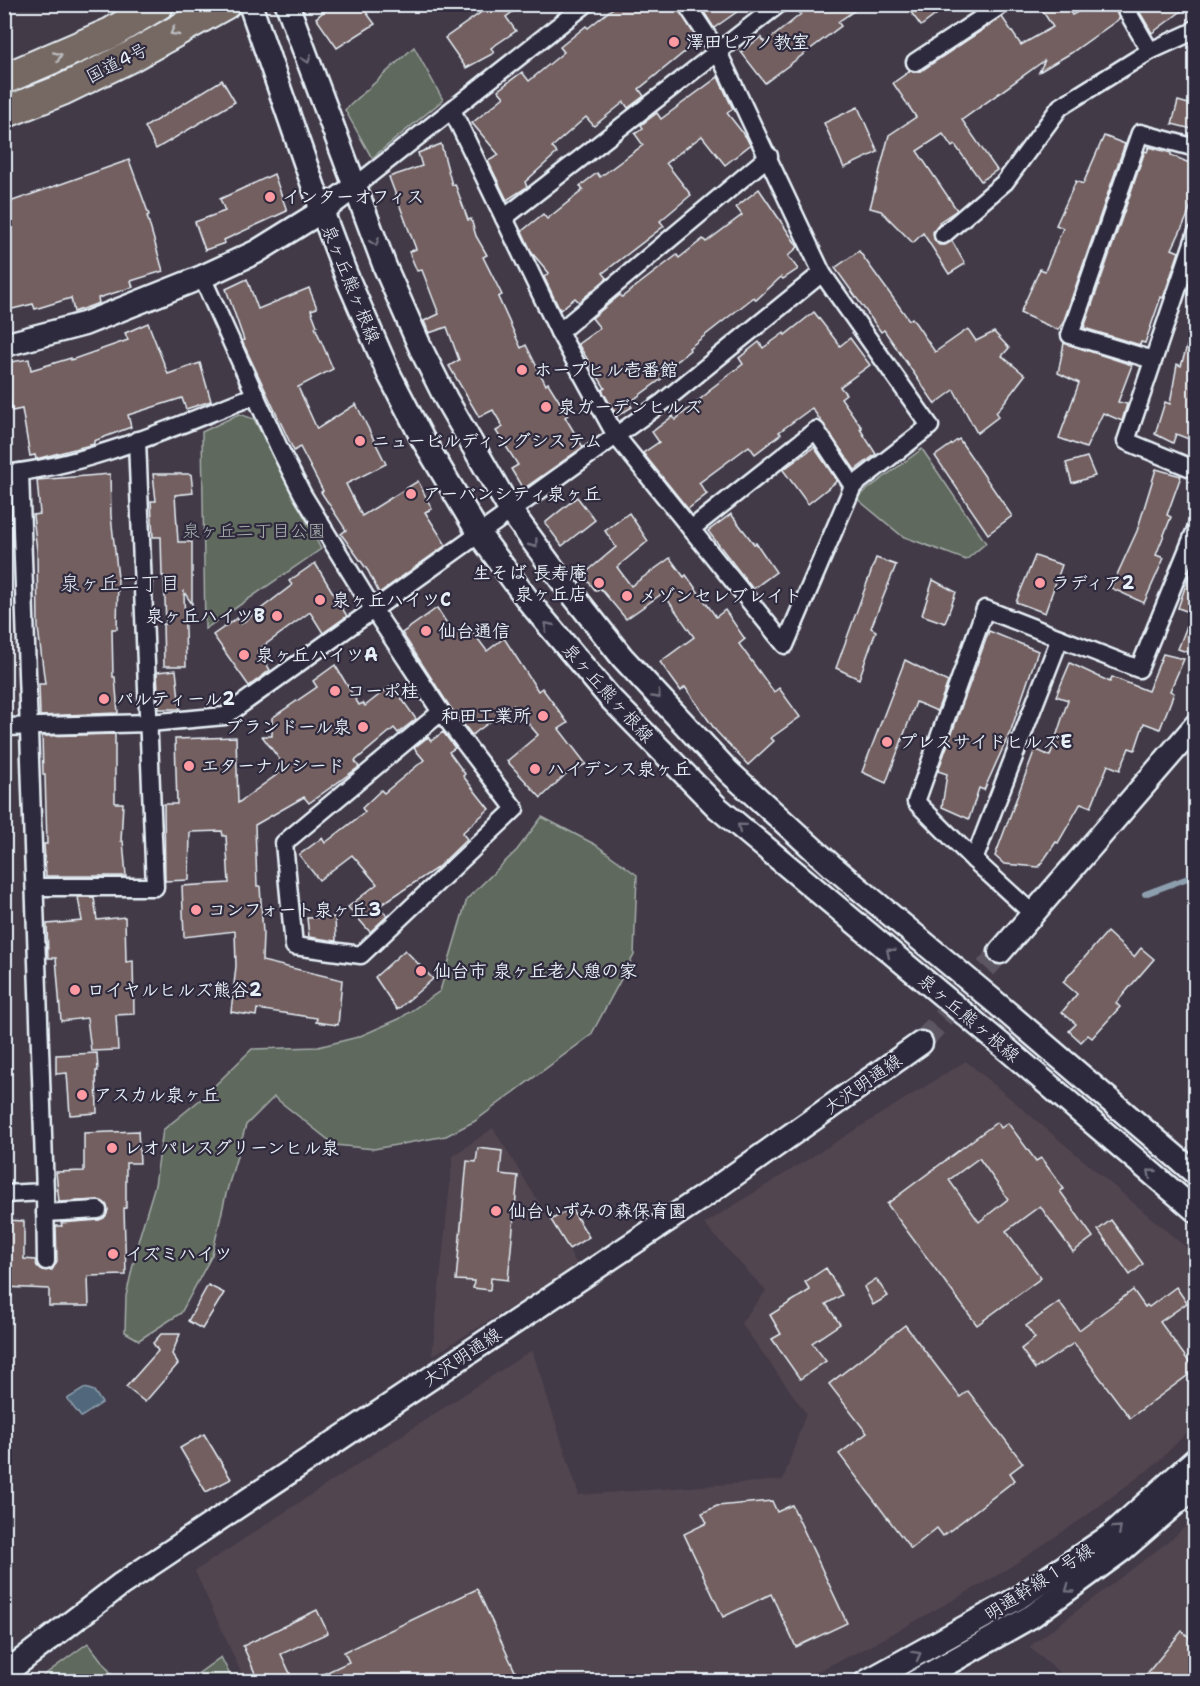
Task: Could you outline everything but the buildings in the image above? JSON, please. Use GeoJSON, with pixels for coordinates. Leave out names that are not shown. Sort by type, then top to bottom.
{"type":"FeatureCollection","features":[{"type":"Feature","properties":{"kind":"highway","name":"国道4号"},"geometry":{"type":"LineString","coordinates":[[4,79],[111,33],[159,4]]}},
{"type":"Feature","properties":{"kind":"highway","name":"国道4号"},"geometry":{"type":"LineString","coordinates":[[4,113],[62,90],[130,57],[225,4]]}},
{"type":"Feature","properties":{"kind":"main road","name":"泉ヶ丘熊ヶ根線"},"geometry":{"type":"LineString","coordinates":[[250,4],[346,275],[389,374],[422,438],[478,534],[530,603],[569,652],[638,728],[718,808],[1196,1211]]}},
{"type":"Feature","properties":{"kind":"main road","name":"泉ヶ丘熊ヶ根線"},"geometry":{"type":"LineString","coordinates":[[287,4],[354,188],[421,350],[446,399],[510,510],[565,585],[622,657],[729,772],[832,866],[1196,1174]]}},
{"type":"Feature","properties":{"kind":"main road"},"geometry":{"type":"LineString","coordinates":[[4,345],[84,324],[202,277],[256,252],[354,188]]}},
{"type":"Feature","properties":{"kind":"main road"},"geometry":{"type":"LineString","coordinates":[[1000,952],[1196,725]]}},
{"type":"Feature","properties":{"kind":"main road","name":"大沢明通線"},"geometry":{"type":"LineString","coordinates":[[4,1674],[120,1585],[710,1192],[921,1043]]}},
{"type":"Feature","properties":{"kind":"main road","name":"明通幹線１号線"},"geometry":{"type":"LineString","coordinates":[[866,1682],[1020,1597],[1111,1535],[1196,1459]]}},
{"type":"Feature","properties":{"kind":"main road"},"geometry":{"type":"LineString","coordinates":[[915,1682],[1032,1616],[1122,1550],[1196,1486]]}},
{"type":"Feature","properties":{"kind":"street"},"geometry":{"type":"LineString","coordinates":[[354,188],[586,4]]}},
{"type":"Feature","properties":{"kind":"street"},"geometry":{"type":"LineString","coordinates":[[452,110],[559,332],[616,436],[785,645],[853,486],[930,426],[822,273],[769,156],[718,52],[686,4]]}},
{"type":"Feature","properties":{"kind":"street"},"geometry":{"type":"LineString","coordinates":[[504,218],[779,4]]}},
{"type":"Feature","properties":{"kind":"street"},"geometry":{"type":"LineString","coordinates":[[915,62],[1003,4]]}},
{"type":"Feature","properties":{"kind":"street"},"geometry":{"type":"LineString","coordinates":[[1123,4],[1150,51]]}},
{"type":"Feature","properties":{"kind":"street"},"geometry":{"type":"LineString","coordinates":[[943,235],[1005,182],[1060,107],[1150,51],[1196,28]]}},
{"type":"Feature","properties":{"kind":"street"},"geometry":{"type":"LineString","coordinates":[[1153,360],[1070,335],[1140,133],[1196,148]]}},
{"type":"Feature","properties":{"kind":"street"},"geometry":{"type":"LineString","coordinates":[[559,332],[769,156]]}},
{"type":"Feature","properties":{"kind":"street"},"geometry":{"type":"LineString","coordinates":[[1196,234],[1126,441],[1196,470]]}},
{"type":"Feature","properties":{"kind":"street"},"geometry":{"type":"LineString","coordinates":[[4,727],[150,723],[225,716],[663,402],[822,273]]}},
{"type":"Feature","properties":{"kind":"street"},"geometry":{"type":"LineString","coordinates":[[202,277],[280,450],[303,495],[373,609],[441,712],[515,809],[361,955],[294,946],[284,843],[441,712]]}},
{"type":"Feature","properties":{"kind":"street"},"geometry":{"type":"LineString","coordinates":[[46,1261],[30,726],[12,473],[93,456],[256,395]]}},
{"type":"Feature","properties":{"kind":"street"},"geometry":{"type":"LineString","coordinates":[[690,529],[816,430],[853,486]]}},
{"type":"Feature","properties":{"kind":"street"},"geometry":{"type":"LineString","coordinates":[[36,887],[155,887],[137,440]]}},
{"type":"Feature","properties":{"kind":"street"},"geometry":{"type":"LineString","coordinates":[[1033,914],[916,802],[984,609],[1139,669],[1196,529]]}},
{"type":"Feature","properties":{"kind":"street"},"geometry":{"type":"LineString","coordinates":[[974,860],[1060,638]]}},
{"type":"Feature","properties":{"kind":"street"},"geometry":{"type":"LineString","coordinates":[[4,1194],[45,1192]]}},
{"type":"Feature","properties":{"kind":"street"},"geometry":{"type":"LineString","coordinates":[[45,1213],[98,1210]]}},
{"type":"Feature","properties":{"kind":"shaded area"},"geometry":{"type":"Polygon","coordinates":[[[966,1061],[1195,1255],[1195,1424],[1157,1463],[1086,1516],[998,1575],[872,1645],[797,1681],[245,1681],[195,1571],[532,1350],[579,1495],[783,1480],[806,1413],[741,1323],[766,1291],[704,1224],[966,1061]]]}},
{"type":"Feature","properties":{"kind":"shaded area","name":"仙台いずみの森保育園"},"geometry":{"type":"Polygon","coordinates":[[[493,1128],[578,1266],[432,1356],[453,1156],[493,1128]]]}},
{"type":"Feature","properties":{"kind":"shaded area"},"geometry":{"type":"Polygon","coordinates":[[[1195,1517],[1195,1681],[1070,1681],[1029,1647],[1173,1538],[1195,1517]]]}},
{"type":"Feature","properties":{"kind":"green space"},"geometry":{"type":"Polygon","coordinates":[[[414,47],[443,100],[372,158],[345,110],[414,47]]]}},
{"type":"Feature","properties":{"kind":"green space","name":"泉ヶ丘二丁目公園"},"geometry":{"type":"Polygon","coordinates":[[[239,414],[254,419],[321,549],[205,629],[202,432],[239,414]]]}},
{"type":"Feature","properties":{"kind":"green space"},"geometry":{"type":"Polygon","coordinates":[[[922,449],[986,543],[966,560],[902,536],[856,498],[922,449]]]}},
{"type":"Feature","properties":{"kind":"green space"},"geometry":{"type":"Polygon","coordinates":[[[542,817],[596,845],[637,875],[634,955],[591,1035],[475,1121],[446,1136],[374,1149],[335,1145],[274,1097],[246,1125],[226,1194],[212,1255],[181,1313],[139,1340],[125,1332],[126,1296],[139,1238],[155,1185],[163,1130],[201,1099],[252,1049],[318,1047],[358,1037],[399,1019],[440,991],[467,899],[517,850],[542,817]]]}},
{"type":"Feature","properties":{"kind":"green space"},"geometry":{"type":"Polygon","coordinates":[[[88,1643],[117,1681],[36,1681],[88,1643]]]}},
{"type":"Feature","properties":{"kind":"green space"},"geometry":{"type":"Polygon","coordinates":[[[221,1657],[233,1681],[188,1681],[221,1657]]]}},
{"type":"Feature","properties":{"kind":"water"},"geometry":{"type":"Polygon","coordinates":[[[85,1388],[94,1391],[102,1403],[81,1417],[67,1399],[85,1388]]]}},
{"type":"Feature","properties":{"kind":"waterway"},"geometry":{"type":"LineString","coordinates":[[1145,894],[1196,875]]}},
{"type":"Feature","properties":{"kind":"tunnel"},"geometry":{"type":"LineString","coordinates":[[921,1043],[1000,952]]}},
{"type":"Feature","properties":{"kind":"place","name":"澤田ピアノ教室"},"geometry":{"type":"Point","coordinates":[674,42]}},
{"type":"Feature","properties":{"kind":"place","name":"インターオフィス"},"geometry":{"type":"Point","coordinates":[270,197]}},
{"type":"Feature","properties":{"kind":"place","name":"ホープヒル壱番館"},"geometry":{"type":"Point","coordinates":[522,370]}},
{"type":"Feature","properties":{"kind":"place","name":"泉ガーデンヒルズ"},"geometry":{"type":"Point","coordinates":[546,407]}},
{"type":"Feature","properties":{"kind":"place","name":"ニュービルディングシステム"},"geometry":{"type":"Point","coordinates":[360,441]}},
{"type":"Feature","properties":{"kind":"place","name":"アーバンシティ泉ヶ丘"},"geometry":{"type":"Point","coordinates":[411,494]}},
{"type":"Feature","properties":{"kind":"place","name":"生そば 長寿庵 泉ヶ丘店"},"geometry":{"type":"Point","coordinates":[599,583]}},
{"type":"Feature","properties":{"kind":"place","name":"ラディア2"},"geometry":{"type":"Point","coordinates":[1040,583]}},
{"type":"Feature","properties":{"kind":"place","name":"メゾンセレブレイト"},"geometry":{"type":"Point","coordinates":[627,596]}},
{"type":"Feature","properties":{"kind":"place","name":"泉ヶ丘ハイツC"},"geometry":{"type":"Point","coordinates":[320,600]}},
{"type":"Feature","properties":{"kind":"place","name":"泉ヶ丘ハイツB"},"geometry":{"type":"Point","coordinates":[277,616]}},
{"type":"Feature","properties":{"kind":"place","name":"仙台通信"},"geometry":{"type":"Point","coordinates":[426,631]}},
{"type":"Feature","properties":{"kind":"place","name":"泉ヶ丘ハイツA"},"geometry":{"type":"Point","coordinates":[244,655]}},
{"type":"Feature","properties":{"kind":"place","name":"コーポ桂"},"geometry":{"type":"Point","coordinates":[335,691]}},
{"type":"Feature","properties":{"kind":"place","name":"パルティール2"},"geometry":{"type":"Point","coordinates":[104,699]}},
{"type":"Feature","properties":{"kind":"place","name":"和田工業所"},"geometry":{"type":"Point","coordinates":[543,716]}},
{"type":"Feature","properties":{"kind":"place","name":"ブランドール泉"},"geometry":{"type":"Point","coordinates":[363,727]}},
{"type":"Feature","properties":{"kind":"place","name":"プレスサイドヒルズE"},"geometry":{"type":"Point","coordinates":[887,742]}},
{"type":"Feature","properties":{"kind":"place","name":"エターナルシード"},"geometry":{"type":"Point","coordinates":[189,766]}},
{"type":"Feature","properties":{"kind":"place","name":"ハイデンス泉ヶ丘"},"geometry":{"type":"Point","coordinates":[535,769]}},
{"type":"Feature","properties":{"kind":"place","name":"コンフォート泉ヶ丘3"},"geometry":{"type":"Point","coordinates":[196,910]}},
{"type":"Feature","properties":{"kind":"place","name":"仙台市 泉ヶ丘老人憩の家"},"geometry":{"type":"Point","coordinates":[421,971]}},
{"type":"Feature","properties":{"kind":"place","name":"ロイヤルヒルズ熊谷2"},"geometry":{"type":"Point","coordinates":[75,990]}},
{"type":"Feature","properties":{"kind":"place","name":"アスカル泉ヶ丘"},"geometry":{"type":"Point","coordinates":[82,1095]}},
{"type":"Feature","properties":{"kind":"place","name":"レオパレスグリーンヒル泉"},"geometry":{"type":"Point","coordinates":[112,1148]}},
{"type":"Feature","properties":{"kind":"place","name":"仙台いずみの森保育園"},"geometry":{"type":"Point","coordinates":[496,1211]}},
{"type":"Feature","properties":{"kind":"place","name":"イズミハイツ"},"geometry":{"type":"Point","coordinates":[113,1254]}},
{"type":"Feature","properties":{"kind":"district","name":"泉ヶ丘二丁目"},"geometry":{"type":"Point","coordinates":[120,583]}}]}
